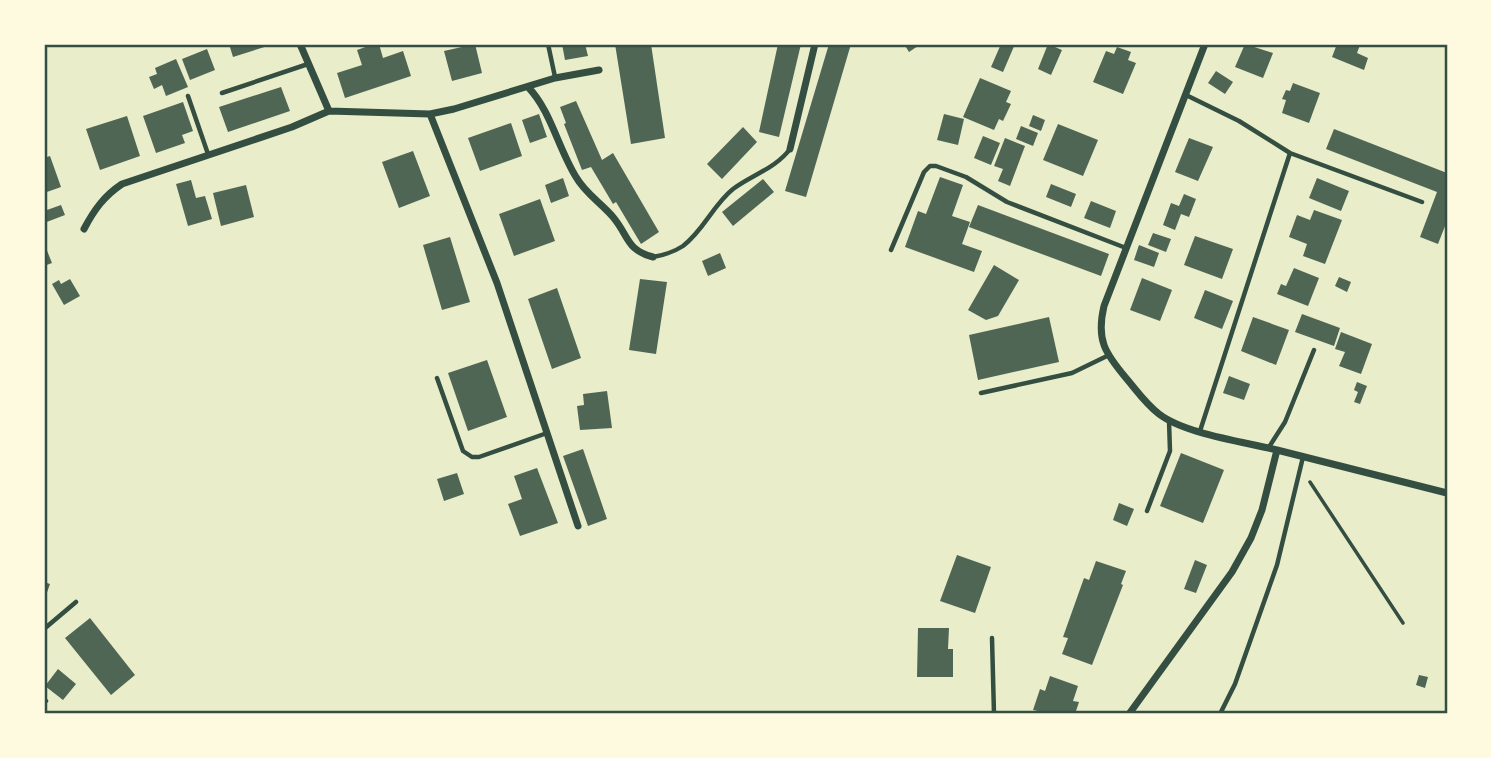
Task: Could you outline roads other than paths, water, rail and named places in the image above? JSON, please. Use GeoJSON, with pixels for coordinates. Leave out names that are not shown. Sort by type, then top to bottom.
{"type":"FeatureCollection","features":[{"type":"Feature","properties":{"kind":"street"},"geometry":{"type":"LineString","coordinates":[[300,44],[329,111]]}},
{"type":"Feature","properties":{"kind":"street"},"geometry":{"type":"LineString","coordinates":[[790,149],[815,44]]}},
{"type":"Feature","properties":{"kind":"street"},"geometry":{"type":"LineString","coordinates":[[1205,44],[1104,306],[1102,340],[1107,356],[1147,403],[1168,421],[1447,493]]}},
{"type":"Feature","properties":{"kind":"street"},"geometry":{"type":"LineString","coordinates":[[84,229],[95,208],[109,192],[122,184],[292,127],[329,111],[430,114],[555,78],[599,70]]}},
{"type":"Feature","properties":{"kind":"street"},"geometry":{"type":"LineString","coordinates":[[527,86],[541,100],[561,151],[578,180],[613,217],[629,244],[636,251],[653,257]]}},
{"type":"Feature","properties":{"kind":"street"},"geometry":{"type":"LineString","coordinates":[[430,114],[496,283],[578,526]]}},
{"type":"Feature","properties":{"kind":"street"},"geometry":{"type":"LineString","coordinates":[[1129,714],[1232,572],[1251,538],[1262,510],[1277,450]]}},
{"type":"Feature","properties":{"kind":"lane"},"geometry":{"type":"LineString","coordinates":[[548,44],[555,78]]}},
{"type":"Feature","properties":{"kind":"lane"},"geometry":{"type":"LineString","coordinates":[[222,93],[308,64]]}},
{"type":"Feature","properties":{"kind":"lane"},"geometry":{"type":"LineString","coordinates":[[1186,95],[1239,121],[1290,153],[1422,202]]}},
{"type":"Feature","properties":{"kind":"lane"},"geometry":{"type":"LineString","coordinates":[[188,96],[208,154]]}},
{"type":"Feature","properties":{"kind":"lane"},"geometry":{"type":"LineString","coordinates":[[653,257],[668,254],[682,246],[699,231],[720,201],[733,189],[782,159],[790,149]]}},
{"type":"Feature","properties":{"kind":"lane"},"geometry":{"type":"LineString","coordinates":[[1200,431],[1290,153]]}},
{"type":"Feature","properties":{"kind":"lane"},"geometry":{"type":"LineString","coordinates":[[891,250],[924,172],[930,166],[967,177],[1007,202],[1126,248]]}},
{"type":"Feature","properties":{"kind":"lane"},"geometry":{"type":"LineString","coordinates":[[1268,448],[1285,422],[1314,350]]}},
{"type":"Feature","properties":{"kind":"lane"},"geometry":{"type":"LineString","coordinates":[[981,393],[1072,373],[1107,356]]}},
{"type":"Feature","properties":{"kind":"lane"},"geometry":{"type":"LineString","coordinates":[[437,378],[463,452],[479,457],[547,433]]}},
{"type":"Feature","properties":{"kind":"lane"},"geometry":{"type":"LineString","coordinates":[[1147,511],[1170,452],[1168,421]]}},
{"type":"Feature","properties":{"kind":"lane"},"geometry":{"type":"LineString","coordinates":[[1220,714],[1235,684],[1282,549],[1303,456]]}},
{"type":"Feature","properties":{"kind":"lane"},"geometry":{"type":"LineString","coordinates":[[44,629],[76,602]]}},
{"type":"Feature","properties":{"kind":"lane"},"geometry":{"type":"LineString","coordinates":[[992,638],[994,714]]}}]}
